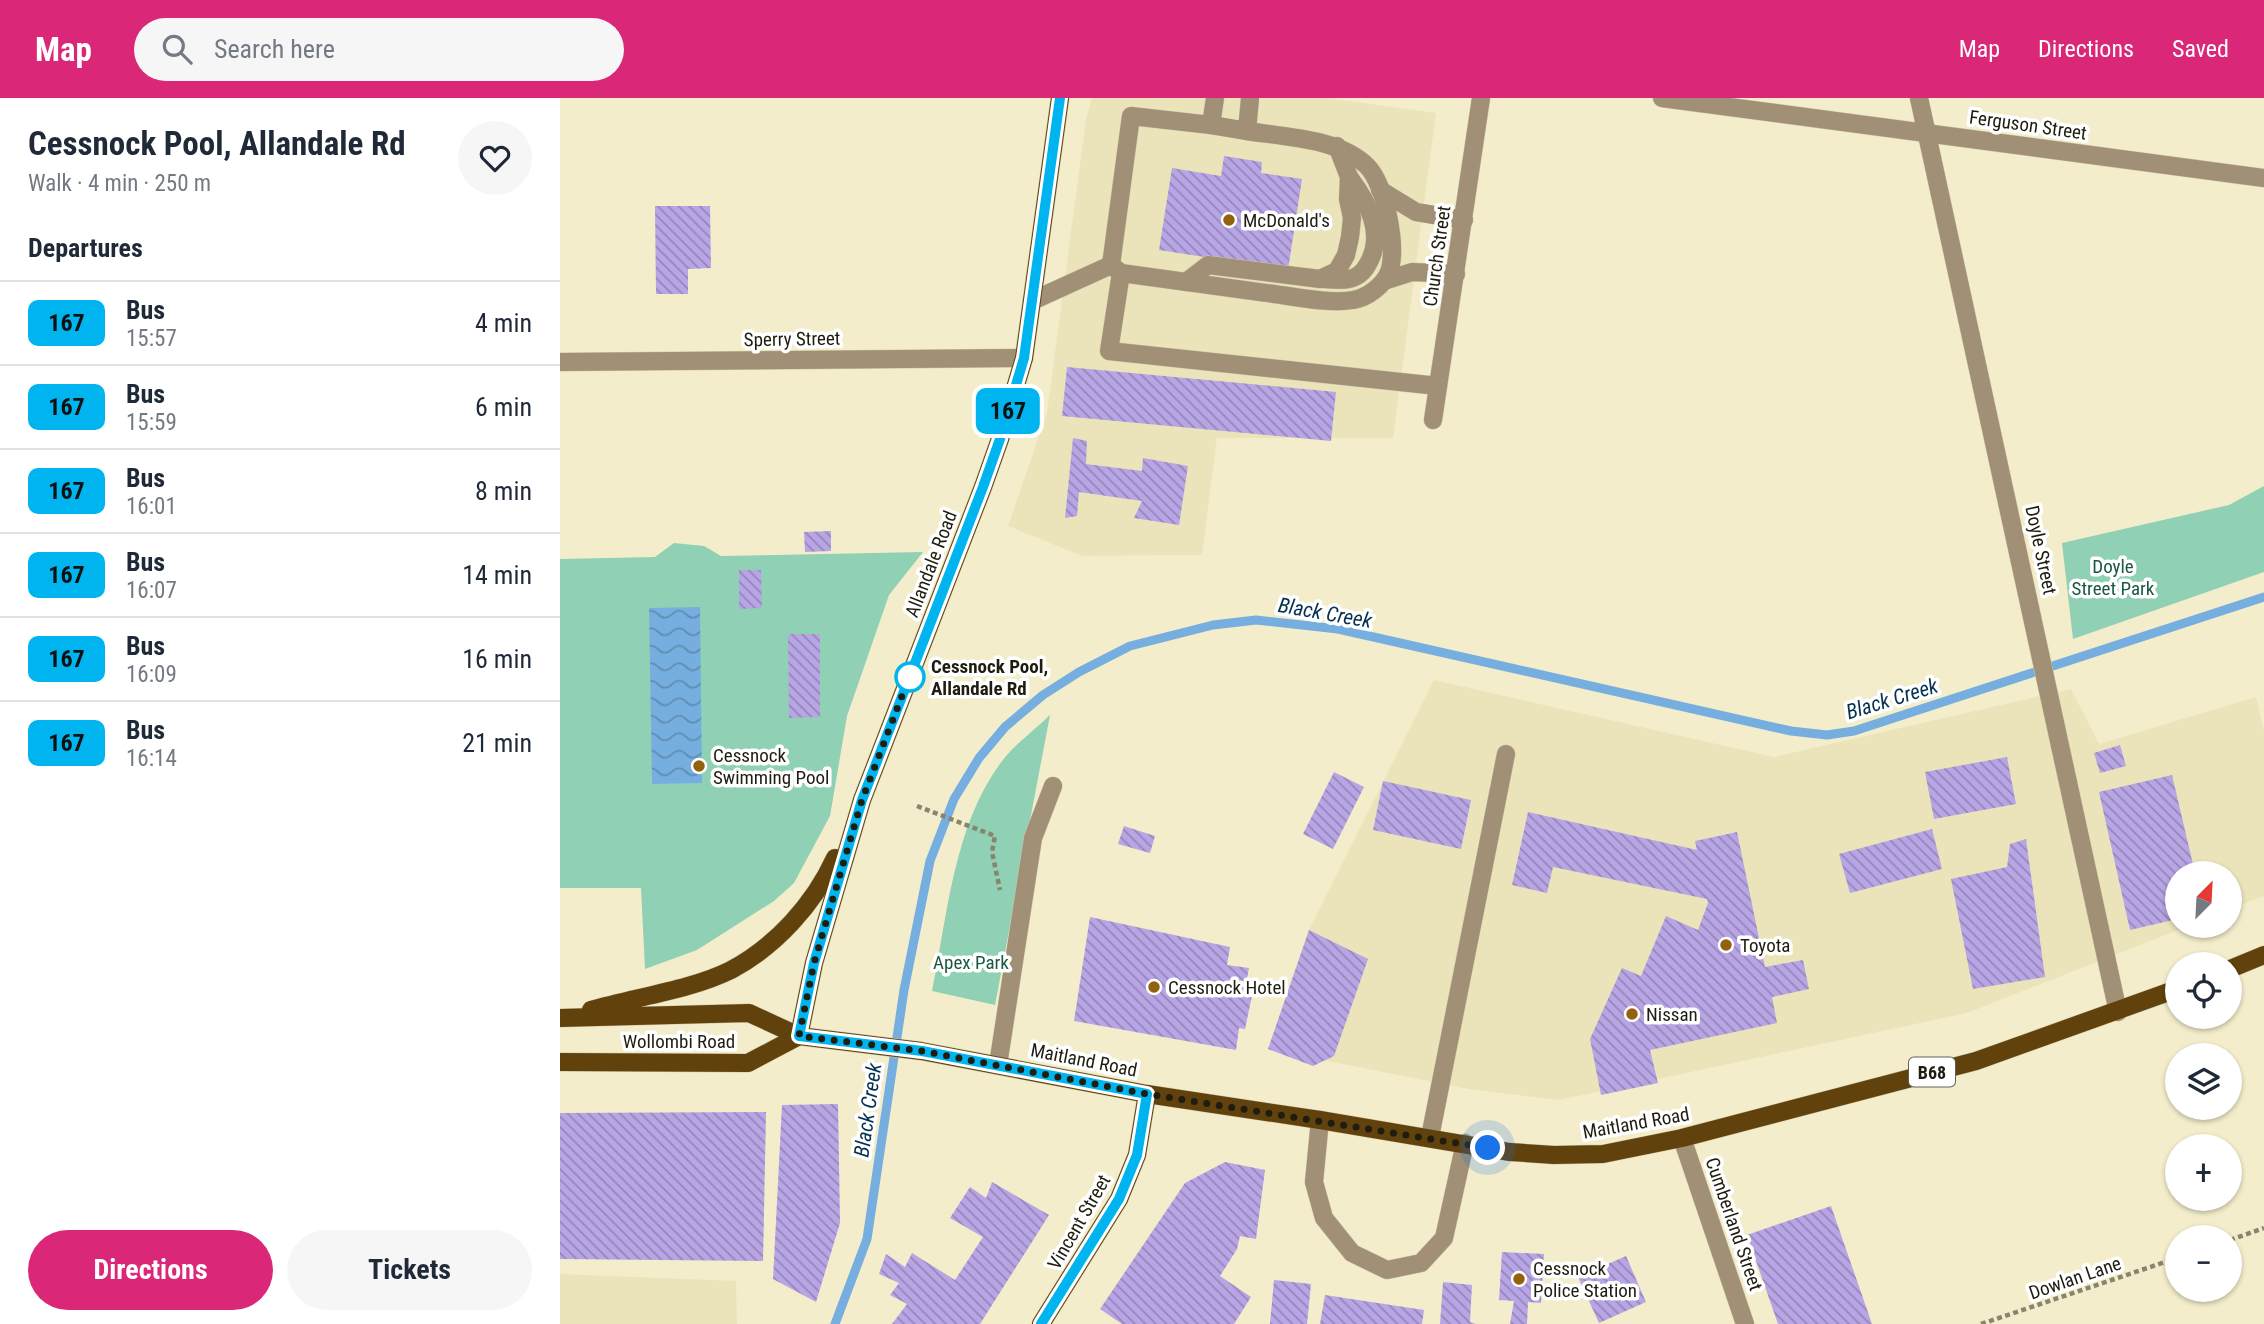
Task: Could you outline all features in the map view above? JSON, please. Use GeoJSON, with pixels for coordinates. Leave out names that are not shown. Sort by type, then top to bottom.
{"type":"FeatureCollection","features":[{"type":"Feature","properties":{"kind":"main road","name":"Allandale Road"},"geometry":{"type":"LineString","coordinates":[[799,1036],[814,963],[862,800],[983,487],[1024,358],[1060,98]]}},
{"type":"Feature","properties":{"kind":"main road"},"geometry":{"type":"LineString","coordinates":[[562,1017],[661,993],[729,971],[765,947],[804,908],[824,883],[862,800]]}},
{"type":"Feature","properties":{"kind":"main road"},"geometry":{"type":"LineString","coordinates":[[2242,964],[2264,955]]}},
{"type":"Feature","properties":{"kind":"main road","name":"Maitland Road"},"geometry":{"type":"LineString","coordinates":[[799,1036],[922,1051],[1147,1094],[1430,1137],[1510,1152],[1604,1154],[1682,1138],[1976,1061],[2165,994]]}},
{"type":"Feature","properties":{"kind":"main road","name":"Wollombi Road"},"geometry":{"type":"LineString","coordinates":[[562,1017],[748,1013],[799,1036]]}},
{"type":"Feature","properties":{"kind":"main road","name":"Wollombi Road"},"geometry":{"type":"LineString","coordinates":[[560,1062],[748,1063],[799,1036]]}},
{"type":"Feature","properties":{"kind":"main road","name":"Vincent Street"},"geometry":{"type":"LineString","coordinates":[[1041,1324],[1119,1199],[1137,1155],[1147,1094]]}},
{"type":"Feature","properties":{"kind":"street"},"geometry":{"type":"LineString","coordinates":[[1211,125],[1215,98]]}},
{"type":"Feature","properties":{"kind":"street"},"geometry":{"type":"LineString","coordinates":[[1247,131],[1250,98]]}},
{"type":"Feature","properties":{"kind":"street","name":"Church Street"},"geometry":{"type":"LineString","coordinates":[[1433,419],[1481,98]]}},
{"type":"Feature","properties":{"kind":"street","name":"Ferguson Street"},"geometry":{"type":"LineString","coordinates":[[1662,98],[2264,177]]}},
{"type":"Feature","properties":{"kind":"street","name":"Doyle Street"},"geometry":{"type":"LineString","coordinates":[[1919,98],[2118,1012]]}},
{"type":"Feature","properties":{"kind":"street"},"geometry":{"type":"LineString","coordinates":[[1032,301],[1116,269],[1186,282],[1315,299],[1353,300],[1374,291],[1390,272],[1393,246],[1389,222],[1380,190],[1368,166],[1337,146],[1211,125],[1131,116],[1116,269],[1109,351],[1438,386]]}},
{"type":"Feature","properties":{"kind":"street"},"geometry":{"type":"LineString","coordinates":[[1186,282],[1208,265],[1345,280],[1356,277],[1365,270],[1376,241],[1375,227],[1362,195],[1349,177],[1337,146]]}},
{"type":"Feature","properties":{"kind":"street"},"geometry":{"type":"LineString","coordinates":[[1320,279],[1337,271],[1346,255],[1352,218],[1348,199],[1349,177]]}},
{"type":"Feature","properties":{"kind":"street"},"geometry":{"type":"LineString","coordinates":[[1380,190],[1416,212],[1464,220]]}},
{"type":"Feature","properties":{"kind":"street"},"geometry":{"type":"LineString","coordinates":[[1384,281],[1412,272],[1456,274]]}},
{"type":"Feature","properties":{"kind":"street","name":"Sperry Street"},"geometry":{"type":"LineString","coordinates":[[560,362],[1024,358]]}},
{"type":"Feature","properties":{"kind":"street"},"geometry":{"type":"LineString","coordinates":[[1430,1137],[1506,754]]}},
{"type":"Feature","properties":{"kind":"street"},"geometry":{"type":"LineString","coordinates":[[999,1065],[1033,838],[1052,786]]}},
{"type":"Feature","properties":{"kind":"street"},"geometry":{"type":"LineString","coordinates":[[1320,1120],[1314,1182],[1324,1218],[1352,1253],[1387,1270],[1421,1263],[1444,1238],[1465,1143]]}},
{"type":"Feature","properties":{"kind":"street","name":"Cumberland Street"},"geometry":{"type":"LineString","coordinates":[[1682,1138],[1745,1324]]}},
{"type":"Feature","properties":{"kind":"path"},"geometry":{"type":"LineString","coordinates":[[917,806],[995,836]]}},
{"type":"Feature","properties":{"kind":"path"},"geometry":{"type":"LineString","coordinates":[[2242,1236],[2264,1228]]}},
{"type":"Feature","properties":{"kind":"path","name":"Dowlan Lane"},"geometry":{"type":"LineString","coordinates":[[1981,1324],[2165,1262]]}},
{"type":"Feature","properties":{"kind":"shaded area"},"geometry":{"type":"Polygon","coordinates":[[[1092,98],[1328,98],[1436,113],[1393,438],[1217,438],[1202,555],[1082,556],[1008,526],[1047,413],[1086,119],[1092,98]]]}},
{"type":"Feature","properties":{"kind":"shaded area"},"geometry":{"type":"Polygon","coordinates":[[[1434,680],[1774,757],[2071,689],[2099,744],[2256,697],[2264,730],[2264,896],[2242,904],[2242,861],[2165,861],[2165,935],[1967,1013],[1559,1100],[1469,1089],[1268,1049],[1309,930],[1434,680]]]}},
{"type":"Feature","properties":{"kind":"shaded area"},"geometry":{"type":"Polygon","coordinates":[[[560,1274],[736,1281],[737,1324],[560,1324],[560,1274]]]}},
{"type":"Feature","properties":{"kind":"green space","name":"Doyle Street Park"},"geometry":{"type":"Polygon","coordinates":[[[2264,486],[2264,572],[2073,639],[2062,543],[2229,505],[2264,486]]]}},
{"type":"Feature","properties":{"kind":"green space","name":"Cessnock Swimming Pool"},"geometry":{"type":"Polygon","coordinates":[[[674,543],[704,546],[721,556],[923,552],[889,595],[847,716],[830,816],[794,883],[774,901],[697,950],[645,969],[641,888],[560,888],[560,559],[655,557],[674,543]]]}},
{"type":"Feature","properties":{"kind":"green space","name":"Apex Park"},"geometry":{"type":"Polygon","coordinates":[[[1050,715],[995,1005],[932,991],[956,868],[975,809],[1006,756],[1050,715]]]}},
{"type":"Feature","properties":{"kind":"water"},"geometry":{"type":"Polygon","coordinates":[[[700,607],[702,783],[652,784],[649,608],[700,607]]]}},
{"type":"Feature","properties":{"kind":"building"},"geometry":{"type":"Polygon","coordinates":[[[1224,156],[1262,162],[1261,173],[1302,179],[1288,270],[1159,250],[1172,168],[1221,176],[1224,156]]]}},
{"type":"Feature","properties":{"kind":"building"},"geometry":{"type":"Polygon","coordinates":[[[655,206],[710,206],[711,268],[688,269],[688,294],[656,294],[655,206]]]}},
{"type":"Feature","properties":{"kind":"building"},"geometry":{"type":"Polygon","coordinates":[[[1067,367],[1336,392],[1331,441],[1062,416],[1067,367]]]}},
{"type":"Feature","properties":{"kind":"building"},"geometry":{"type":"Polygon","coordinates":[[[1073,438],[1087,441],[1086,464],[1142,471],[1143,458],[1188,466],[1179,525],[1134,518],[1142,501],[1079,492],[1077,516],[1065,518],[1073,438]]]}},
{"type":"Feature","properties":{"kind":"building"},"geometry":{"type":"Polygon","coordinates":[[[831,531],[831,551],[805,552],[804,532],[831,531]]]}},
{"type":"Feature","properties":{"kind":"building"},"geometry":{"type":"Polygon","coordinates":[[[739,570],[761,570],[762,608],[739,609],[739,570]]]}},
{"type":"Feature","properties":{"kind":"building"},"geometry":{"type":"Polygon","coordinates":[[[788,634],[820,634],[820,717],[789,718],[788,634]]]}},
{"type":"Feature","properties":{"kind":"building"},"geometry":{"type":"Polygon","coordinates":[[[2120,745],[2126,766],[2100,773],[2094,753],[2120,745]]]}},
{"type":"Feature","properties":{"kind":"building"},"geometry":{"type":"Polygon","coordinates":[[[2007,757],[2016,804],[1934,819],[1925,772],[2007,757]]]}},
{"type":"Feature","properties":{"kind":"building"},"geometry":{"type":"Polygon","coordinates":[[[1334,772],[1364,787],[1333,849],[1303,834],[1334,772]]]}},
{"type":"Feature","properties":{"kind":"building"},"geometry":{"type":"Polygon","coordinates":[[[2172,775],[2192,861],[2165,861],[2165,922],[2130,930],[2099,792],[2172,775]]]}},
{"type":"Feature","properties":{"kind":"building"},"geometry":{"type":"Polygon","coordinates":[[[1383,781],[1471,800],[1461,849],[1373,830],[1383,781]]]}},
{"type":"Feature","properties":{"kind":"building"},"geometry":{"type":"Polygon","coordinates":[[[1528,812],[1697,850],[1695,841],[1737,832],[1765,967],[1803,960],[1809,989],[1772,997],[1777,1023],[1650,1050],[1658,1083],[1601,1095],[1590,1039],[1622,968],[1641,976],[1666,916],[1698,930],[1707,899],[1553,867],[1547,893],[1512,885],[1528,812]]]}},
{"type":"Feature","properties":{"kind":"building"},"geometry":{"type":"Polygon","coordinates":[[[1124,826],[1155,836],[1150,853],[1118,844],[1124,826]]]}},
{"type":"Feature","properties":{"kind":"building"},"geometry":{"type":"Polygon","coordinates":[[[1932,829],[1942,869],[1850,893],[1839,854],[1932,829]]]}},
{"type":"Feature","properties":{"kind":"building"},"geometry":{"type":"Polygon","coordinates":[[[2026,839],[2045,977],[1973,989],[1951,879],[2007,867],[2010,844],[2026,839]]]}},
{"type":"Feature","properties":{"kind":"building"},"geometry":{"type":"Polygon","coordinates":[[[1090,917],[1230,947],[1227,965],[1249,968],[1245,989],[1253,991],[1245,1029],[1239,1028],[1236,1050],[1074,1021],[1090,917]]]}},
{"type":"Feature","properties":{"kind":"building"},"geometry":{"type":"Polygon","coordinates":[[[1309,930],[1368,959],[1334,1056],[1313,1066],[1268,1049],[1309,930]]]}},
{"type":"Feature","properties":{"kind":"building"},"geometry":{"type":"Polygon","coordinates":[[[838,1104],[840,1223],[816,1302],[773,1279],[782,1105],[838,1104]]]}},
{"type":"Feature","properties":{"kind":"building"},"geometry":{"type":"Polygon","coordinates":[[[766,1112],[763,1261],[560,1259],[560,1113],[766,1112]]]}},
{"type":"Feature","properties":{"kind":"building"},"geometry":{"type":"Polygon","coordinates":[[[1225,1162],[1265,1170],[1256,1239],[1240,1236],[1237,1249],[1220,1276],[1251,1297],[1234,1324],[1122,1324],[1100,1309],[1185,1183],[1225,1162]]]}},
{"type":"Feature","properties":{"kind":"building"},"geometry":{"type":"Polygon","coordinates":[[[992,1182],[1049,1215],[980,1324],[892,1324],[907,1304],[890,1295],[899,1283],[879,1274],[886,1254],[905,1267],[912,1253],[955,1280],[983,1237],[950,1218],[970,1187],[986,1198],[992,1182]]]}},
{"type":"Feature","properties":{"kind":"building"},"geometry":{"type":"Polygon","coordinates":[[[1831,1206],[1872,1324],[1778,1324],[1747,1235],[1831,1206]]]}},
{"type":"Feature","properties":{"kind":"building"},"geometry":{"type":"Polygon","coordinates":[[[1502,1252],[1544,1254],[1541,1303],[1528,1302],[1527,1324],[1510,1324],[1514,1301],[1499,1300],[1502,1252]]]}},
{"type":"Feature","properties":{"kind":"building"},"geometry":{"type":"Polygon","coordinates":[[[1626,1256],[1646,1302],[1599,1323],[1578,1277],[1626,1256]]]}},
{"type":"Feature","properties":{"kind":"building"},"geometry":{"type":"Polygon","coordinates":[[[1274,1280],[1311,1284],[1307,1324],[1270,1324],[1274,1280]]]}},
{"type":"Feature","properties":{"kind":"building"},"geometry":{"type":"Polygon","coordinates":[[[1443,1282],[1472,1285],[1470,1322],[1476,1324],[1440,1324],[1443,1282]]]}},
{"type":"Feature","properties":{"kind":"building"},"geometry":{"type":"Polygon","coordinates":[[[1325,1295],[1424,1310],[1422,1324],[1320,1324],[1325,1295]]]}},
{"type":"Feature","properties":{"kind":"waterway","name":"Black Creek"},"geometry":{"type":"LineString","coordinates":[[835,1324],[867,1239],[904,990],[930,861],[954,799],[979,758],[1005,727],[1043,695],[1079,672],[1130,646],[1213,625],[1256,620],[1338,629],[1791,731],[1827,735],[1854,731],[2264,597]]}},
{"type":"Feature","properties":{"kind":"bus line","name":"167"},"geometry":{"type":"LineString","coordinates":[[1041,1324],[1119,1199],[1137,1155],[1147,1094],[922,1051],[799,1036],[814,963],[862,800],[983,487],[1024,358],[1060,98]]}},
{"type":"Feature","properties":{"kind":"place","name":"McDonald's"},"geometry":{"type":"Point","coordinates":[1229,220]}},
{"type":"Feature","properties":{"kind":"place","name":"Cessnock Pool, Allandale Rd"},"geometry":{"type":"Point","coordinates":[910,677]}},
{"type":"Feature","properties":{"kind":"place","name":"Cessnock Swimming Pool"},"geometry":{"type":"Point","coordinates":[699,766]}},
{"type":"Feature","properties":{"kind":"place","name":"Toyota"},"geometry":{"type":"Point","coordinates":[1726,945]}},
{"type":"Feature","properties":{"kind":"place","name":"Cessnock Hotel"},"geometry":{"type":"Point","coordinates":[1154,987]}},
{"type":"Feature","properties":{"kind":"place","name":"Nissan"},"geometry":{"type":"Point","coordinates":[1632,1014]}},
{"type":"Feature","properties":{"kind":"place","name":"Cessnock Police Station"},"geometry":{"type":"Point","coordinates":[1519,1279]}},
{"type":"Feature","properties":{"kind":"route"},"geometry":{"type":"LineString","coordinates":[[910,677],[862,800],[814,963],[799,1036],[922,1051],[1147,1094],[1300,1116],[1488,1148]]}}]}
